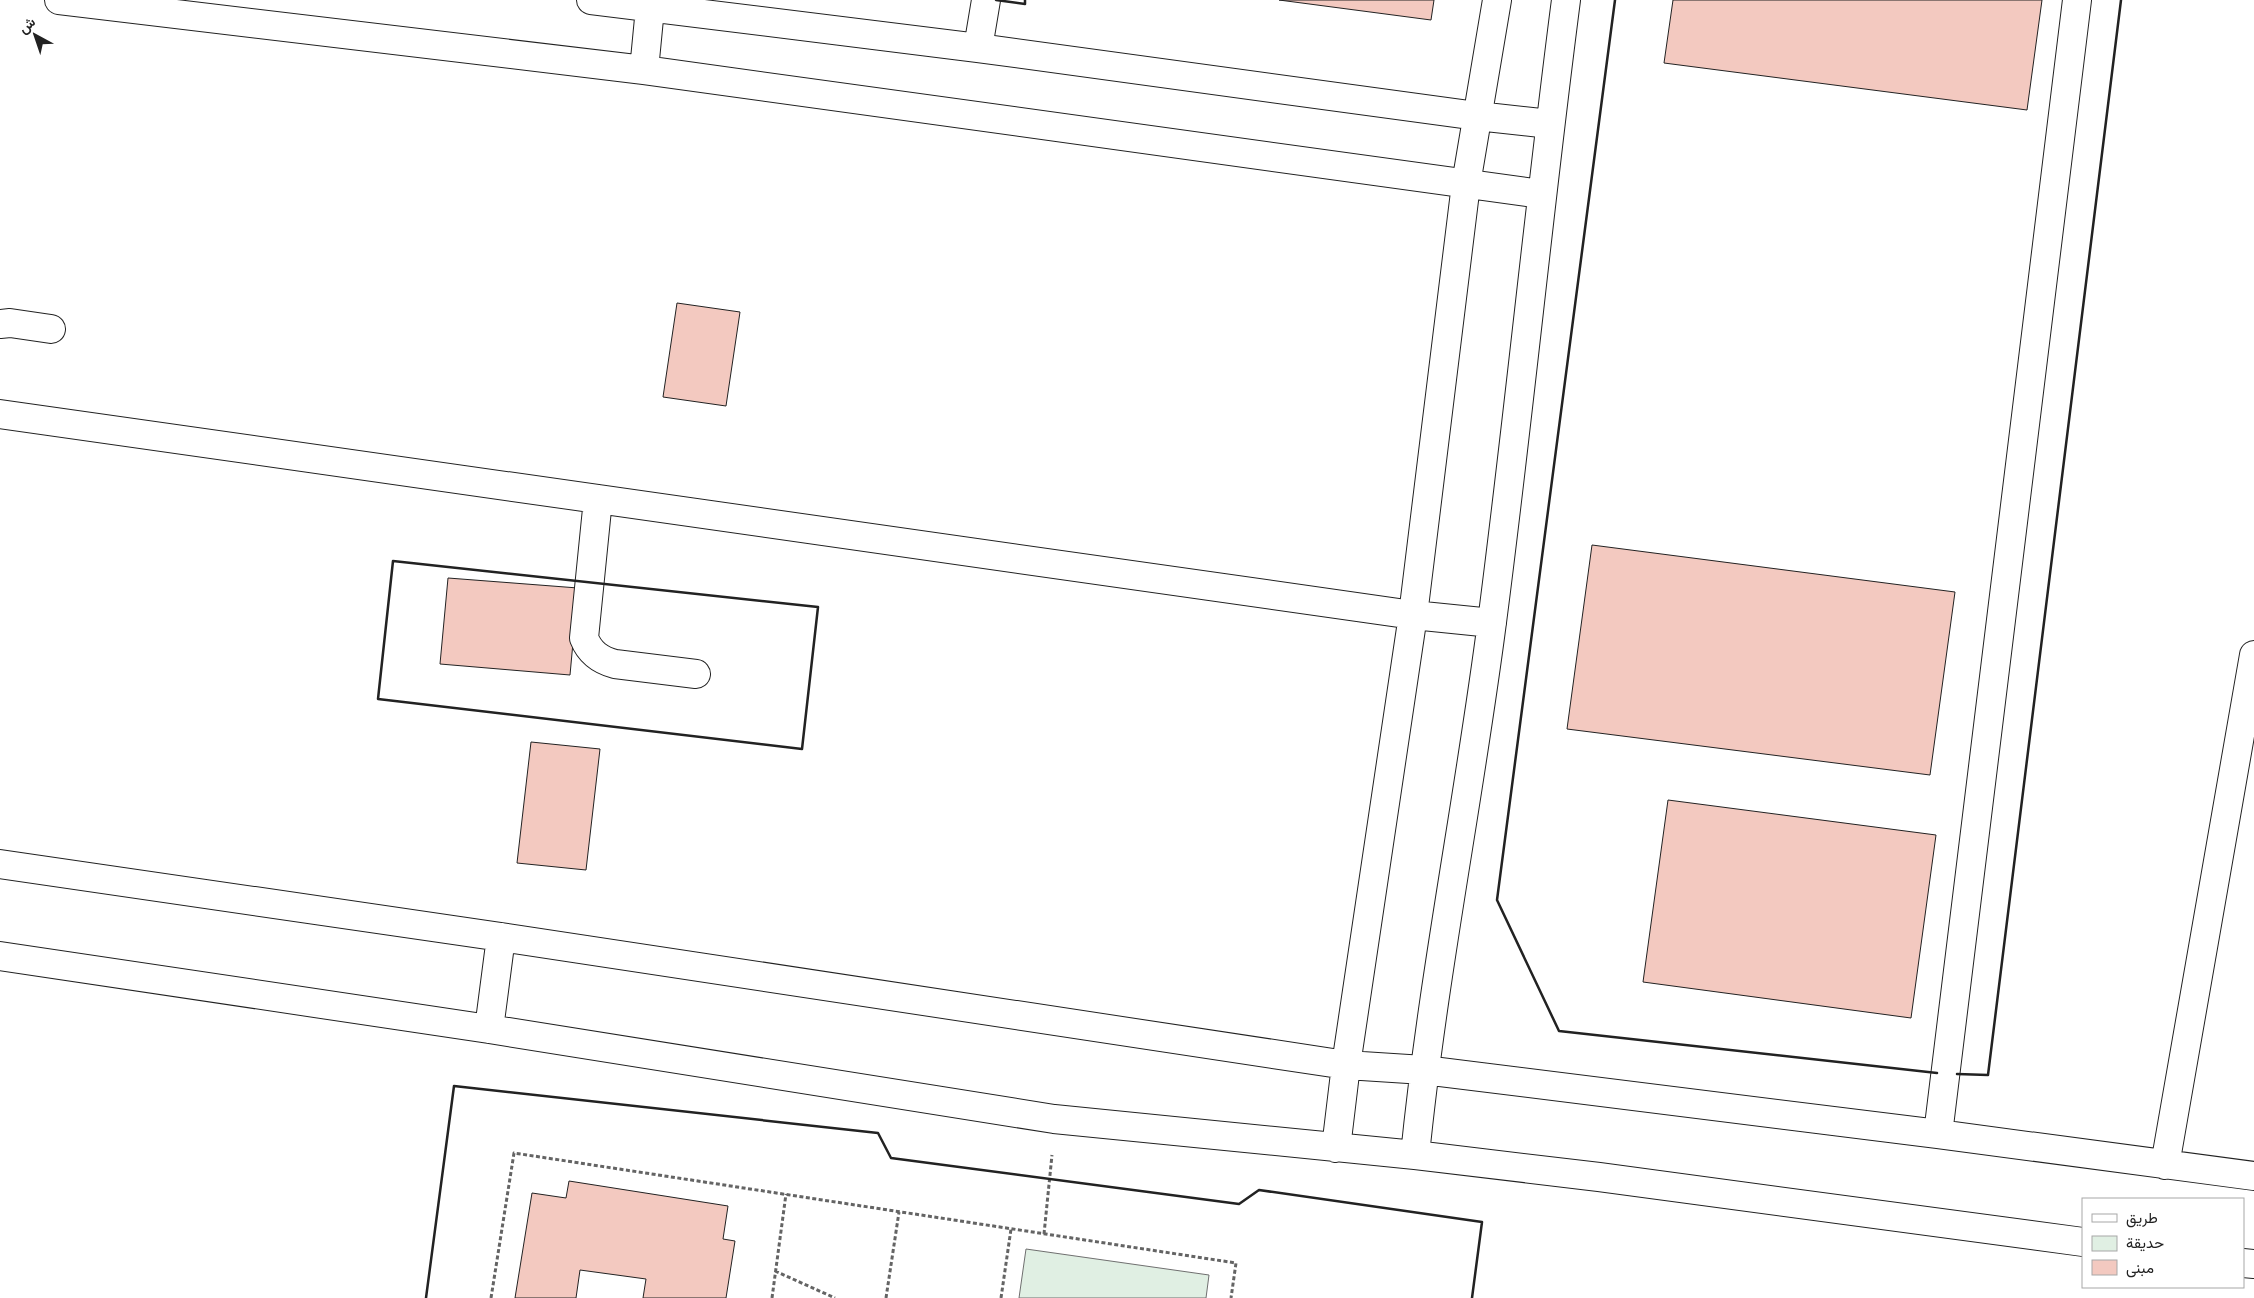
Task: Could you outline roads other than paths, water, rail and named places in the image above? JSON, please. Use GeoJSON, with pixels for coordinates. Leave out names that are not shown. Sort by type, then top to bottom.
{"type":"FeatureCollection","features":[{"type":"Feature","properties":{"kind":"street"},"geometry":{"type":"LineString","coordinates":[[59,0],[644,70],[1542,194]]}},
{"type":"Feature","properties":{"kind":"street"},"geometry":{"type":"LineString","coordinates":[[591,0],[978,48],[1477,116],[1550,124]]}},
{"type":"Feature","properties":{"kind":"street"},"geometry":{"type":"LineString","coordinates":[[978,48],[986,0]]}},
{"type":"Feature","properties":{"kind":"street"},"geometry":{"type":"LineString","coordinates":[[1336,1148],[1346,1065],[1413,615],[1466,184],[1497,0]]}},
{"type":"Feature","properties":{"kind":"street"},"geometry":{"type":"LineString","coordinates":[[1415,1155],[1424,1070],[1492,623],[1566,0]]}},
{"type":"Feature","properties":{"kind":"street"},"geometry":{"type":"LineString","coordinates":[[1938,1134],[2077,0]]}},
{"type":"Feature","properties":{"kind":"street"},"geometry":{"type":"LineString","coordinates":[[644,70],[650,8]]}},
{"type":"Feature","properties":{"kind":"street"},"geometry":{"type":"LineString","coordinates":[[0,324],[10,323],[51,329]]}},
{"type":"Feature","properties":{"kind":"street"},"geometry":{"type":"LineString","coordinates":[[0,414],[1413,615],[1492,623]]}},
{"type":"Feature","properties":{"kind":"street"},"geometry":{"type":"LineString","coordinates":[[598,499],[584,638],[588,647],[603,661],[696,674]]}},
{"type":"Feature","properties":{"kind":"street"},"geometry":{"type":"LineString","coordinates":[[2165,1166],[2245,773],[2254,655]]}},
{"type":"Feature","properties":{"kind":"street"},"geometry":{"type":"LineString","coordinates":[[0,864],[502,937],[1346,1065],[1424,1070],[1938,1134],[2165,1166],[2254,1176]]}},
{"type":"Feature","properties":{"kind":"street"},"geometry":{"type":"LineString","coordinates":[[489,1029],[502,937]]}},
{"type":"Feature","properties":{"kind":"street"},"geometry":{"type":"LineString","coordinates":[[0,956],[489,1029],[1054,1119],[1415,1155],[1608,1178],[2082,1242]]}}]}
